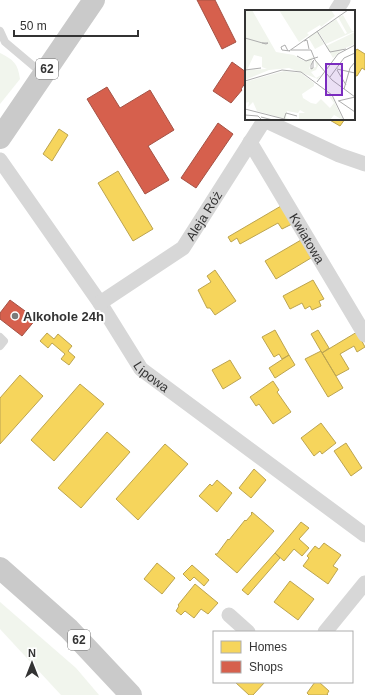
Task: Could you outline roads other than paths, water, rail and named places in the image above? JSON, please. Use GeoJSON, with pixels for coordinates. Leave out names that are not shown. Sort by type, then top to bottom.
{"type":"FeatureCollection","features":[{"type":"Feature","properties":{"kind":"main road","name":"62"},"geometry":{"type":"LineString","coordinates":[[0,138],[94,0]]}},
{"type":"Feature","properties":{"kind":"main road","name":"62"},"geometry":{"type":"LineString","coordinates":[[2,574],[69,629],[131,695]]}},
{"type":"Feature","properties":{"kind":"street"},"geometry":{"type":"LineString","coordinates":[[337,10],[343,0]]}},
{"type":"Feature","properties":{"kind":"street"},"geometry":{"type":"LineString","coordinates":[[264,120],[339,155],[365,164]]}},
{"type":"Feature","properties":{"kind":"street","name":"Aleja Róż"},"geometry":{"type":"LineString","coordinates":[[100,303],[183,248],[264,120]]}},
{"type":"Feature","properties":{"kind":"street","name":"Kwiatowa"},"geometry":{"type":"LineString","coordinates":[[250,142],[365,335]]}},
{"type":"Feature","properties":{"kind":"street","name":"Lipowa"},"geometry":{"type":"LineString","coordinates":[[0,160],[100,303],[141,369],[365,535]]}},
{"type":"Feature","properties":{"kind":"street"},"geometry":{"type":"LineString","coordinates":[[326,631],[365,583]]}},
{"type":"Feature","properties":{"kind":"street"},"geometry":{"type":"LineString","coordinates":[[229,615],[247,631]]}},
{"type":"Feature","properties":{"kind":"lane"},"geometry":{"type":"LineString","coordinates":[[0,30],[2,42],[44,75]]}},
{"type":"Feature","properties":{"kind":"lane"},"geometry":{"type":"LineString","coordinates":[[0,338],[4,341],[0,346]]}},
{"type":"Feature","properties":{"kind":"place","name":"Alkohole 24h"},"geometry":{"type":"Point","coordinates":[15,316]}}]}
